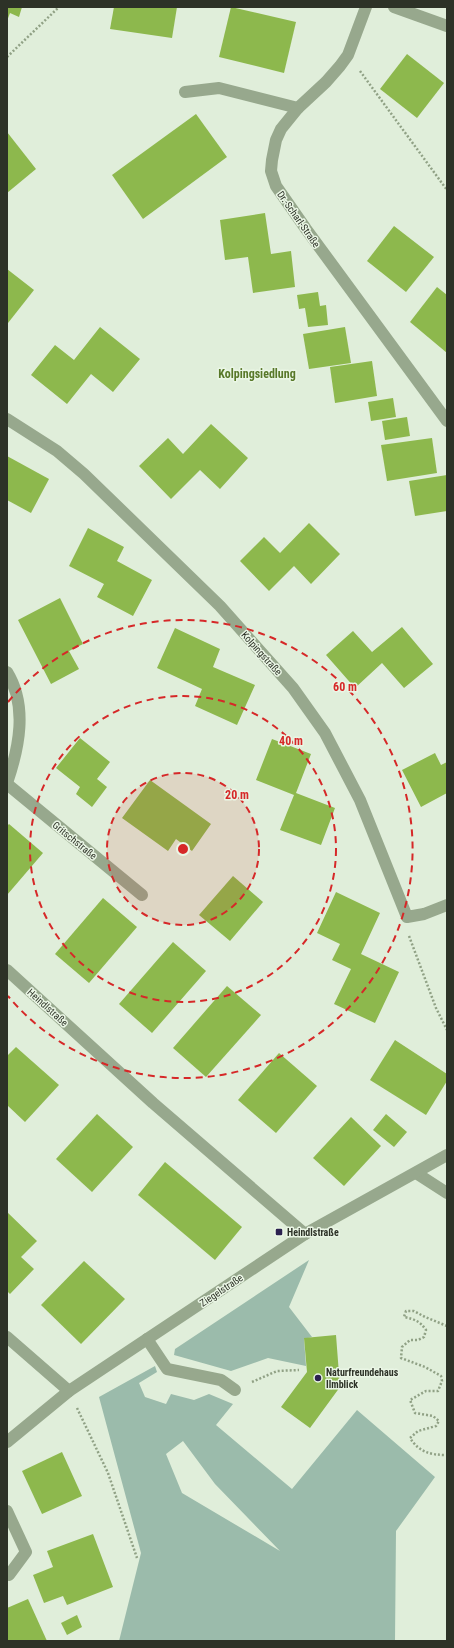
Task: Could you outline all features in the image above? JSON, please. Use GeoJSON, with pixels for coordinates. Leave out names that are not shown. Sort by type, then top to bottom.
{"type":"FeatureCollection","features":[{"type":"Feature","properties":{"kind":"street","name":"Dr.-Scharl-Straße"},"geometry":{"type":"LineString","coordinates":[[366,7],[348,54],[326,82],[298,108],[281,129],[276,140],[271,171],[276,186],[306,230],[447,421]]}},
{"type":"Feature","properties":{"kind":"street"},"geometry":{"type":"LineString","coordinates":[[394,7],[447,26]]}},
{"type":"Feature","properties":{"kind":"street"},"geometry":{"type":"LineString","coordinates":[[185,92],[219,88],[298,108]]}},
{"type":"Feature","properties":{"kind":"street","name":"Kolpingstraße"},"geometry":{"type":"LineString","coordinates":[[7,419],[57,452],[84,474],[220,606],[293,688],[325,733],[360,800],[406,918]]}},
{"type":"Feature","properties":{"kind":"street","name":"Gritschstraße"},"geometry":{"type":"LineString","coordinates":[[7,672],[18,699],[20,723],[17,745],[7,784],[142,895]]}},
{"type":"Feature","properties":{"kind":"street"},"geometry":{"type":"LineString","coordinates":[[406,918],[424,914],[447,905]]}},
{"type":"Feature","properties":{"kind":"street","name":"Heindlstraße"},"geometry":{"type":"LineString","coordinates":[[7,970],[154,1103],[305,1234]]}},
{"type":"Feature","properties":{"kind":"street","name":"Ziegelstraße"},"geometry":{"type":"LineString","coordinates":[[7,1442],[69,1391],[305,1234],[447,1155]]}},
{"type":"Feature","properties":{"kind":"street"},"geometry":{"type":"LineString","coordinates":[[416,1173],[447,1193]]}},
{"type":"Feature","properties":{"kind":"street"},"geometry":{"type":"LineString","coordinates":[[7,1336],[69,1391]]}},
{"type":"Feature","properties":{"kind":"street"},"geometry":{"type":"LineString","coordinates":[[147,1339],[167,1369],[221,1380],[235,1390]]}},
{"type":"Feature","properties":{"kind":"street"},"geometry":{"type":"LineString","coordinates":[[7,1512],[26,1552],[9,1575]]}},
{"type":"Feature","properties":{"kind":"path"},"geometry":{"type":"LineString","coordinates":[[7,57],[60,7]]}},
{"type":"Feature","properties":{"kind":"path"},"geometry":{"type":"LineString","coordinates":[[348,54],[447,190]]}},
{"type":"Feature","properties":{"kind":"path"},"geometry":{"type":"LineString","coordinates":[[406,918],[409,937],[436,1008],[447,1030]]}},
{"type":"Feature","properties":{"kind":"path"},"geometry":{"type":"LineString","coordinates":[[447,1326],[425,1318],[414,1311],[406,1311],[404,1317],[414,1319],[422,1323],[426,1330],[424,1337],[418,1340],[410,1340],[402,1347],[402,1358],[441,1376],[442,1381],[438,1391],[426,1391],[410,1400],[415,1413],[433,1416],[439,1420],[436,1426],[418,1431],[410,1438],[416,1448],[428,1453],[447,1455]]}},
{"type":"Feature","properties":{"kind":"path"},"geometry":{"type":"LineString","coordinates":[[235,1390],[277,1371],[299,1370]]}},
{"type":"Feature","properties":{"kind":"path"},"geometry":{"type":"LineString","coordinates":[[85,1424],[108,1473],[137,1558]]}},
{"type":"Feature","properties":{"kind":"green space"},"geometry":{"type":"Polygon","coordinates":[[[309,1260],[289,1307],[312,1337],[304,1339],[306,1366],[268,1358],[231,1371],[174,1355],[175,1349],[309,1260]]]}},
{"type":"Feature","properties":{"kind":"green space"},"geometry":{"type":"Polygon","coordinates":[[[155,1366],[157,1372],[139,1383],[145,1397],[166,1404],[171,1394],[194,1400],[209,1394],[233,1404],[216,1425],[292,1489],[357,1410],[435,1477],[396,1531],[395,1641],[119,1641],[141,1553],[99,1397],[155,1366]],[[183,1441],[166,1454],[182,1493],[280,1551],[215,1484],[183,1441]]]}},
{"type":"Feature","properties":{"kind":"building"},"geometry":{"type":"Polygon","coordinates":[[[7,7],[22,7],[19,17],[10,13],[7,21],[7,7]]]}},
{"type":"Feature","properties":{"kind":"building"},"geometry":{"type":"Polygon","coordinates":[[[114,7],[177,7],[172,38],[110,29],[114,7]]]}},
{"type":"Feature","properties":{"kind":"building"},"geometry":{"type":"Polygon","coordinates":[[[231,7],[296,22],[284,73],[219,57],[231,7]]]}},
{"type":"Feature","properties":{"kind":"building"},"geometry":{"type":"Polygon","coordinates":[[[407,54],[444,83],[417,118],[380,89],[407,54]]]}},
{"type":"Feature","properties":{"kind":"building"},"geometry":{"type":"Polygon","coordinates":[[[196,114],[227,157],[143,219],[112,175],[196,114]]]}},
{"type":"Feature","properties":{"kind":"building"},"geometry":{"type":"Polygon","coordinates":[[[7,132],[36,169],[7,193],[7,132]]]}},
{"type":"Feature","properties":{"kind":"building"},"geometry":{"type":"Polygon","coordinates":[[[265,213],[271,254],[291,251],[295,287],[253,293],[248,257],[225,260],[220,220],[265,213]]]}},
{"type":"Feature","properties":{"kind":"building"},"geometry":{"type":"Polygon","coordinates":[[[394,226],[434,257],[406,292],[367,261],[394,226]]]}},
{"type":"Feature","properties":{"kind":"building"},"geometry":{"type":"Polygon","coordinates":[[[7,269],[34,290],[8,323],[7,322],[7,269]]]}},
{"type":"Feature","properties":{"kind":"building"},"geometry":{"type":"Polygon","coordinates":[[[437,287],[447,295],[447,353],[410,322],[437,287]]]}},
{"type":"Feature","properties":{"kind":"building"},"geometry":{"type":"Polygon","coordinates":[[[318,292],[320,306],[326,305],[328,325],[308,327],[305,308],[299,309],[297,295],[318,292]]]}},
{"type":"Feature","properties":{"kind":"building"},"geometry":{"type":"Polygon","coordinates":[[[100,327],[140,359],[113,392],[91,374],[67,404],[31,375],[55,345],[74,360],[100,327]]]}},
{"type":"Feature","properties":{"kind":"building"},"geometry":{"type":"Polygon","coordinates":[[[345,327],[351,363],[309,369],[303,334],[345,327]]]}},
{"type":"Feature","properties":{"kind":"building"},"geometry":{"type":"Polygon","coordinates":[[[372,361],[377,396],[335,403],[330,367],[372,361]]]}},
{"type":"Feature","properties":{"kind":"building"},"geometry":{"type":"Polygon","coordinates":[[[393,398],[396,417],[371,421],[368,402],[393,398]]]}},
{"type":"Feature","properties":{"kind":"building"},"geometry":{"type":"Polygon","coordinates":[[[407,417],[410,436],[385,440],[382,421],[407,417]]]}},
{"type":"Feature","properties":{"kind":"building"},"geometry":{"type":"Polygon","coordinates":[[[211,424],[248,458],[220,489],[200,470],[171,499],[139,466],[168,438],[183,454],[211,424]]]}},
{"type":"Feature","properties":{"kind":"building"},"geometry":{"type":"Polygon","coordinates":[[[432,438],[437,473],[387,481],[381,445],[432,438]]]}},
{"type":"Feature","properties":{"kind":"building"},"geometry":{"type":"Polygon","coordinates":[[[7,456],[49,479],[31,513],[7,500],[7,456]]]}},
{"type":"Feature","properties":{"kind":"building"},"geometry":{"type":"Polygon","coordinates":[[[447,475],[447,511],[415,516],[409,481],[447,475]]]}},
{"type":"Feature","properties":{"kind":"building"},"geometry":{"type":"Polygon","coordinates":[[[309,523],[340,554],[311,584],[294,566],[269,591],[240,561],[264,537],[280,553],[309,523]]]}},
{"type":"Feature","properties":{"kind":"building"},"geometry":{"type":"Polygon","coordinates":[[[88,528],[124,547],[117,561],[152,580],[133,616],[97,597],[104,584],[69,566],[88,528]]]}},
{"type":"Feature","properties":{"kind":"building"},"geometry":{"type":"Polygon","coordinates":[[[60,598],[83,644],[69,651],[79,669],[51,684],[18,620],[60,598]]]}},
{"type":"Feature","properties":{"kind":"building"},"geometry":{"type":"Polygon","coordinates":[[[402,627],[433,664],[404,688],[382,663],[355,688],[326,655],[353,631],[372,652],[402,627]]]}},
{"type":"Feature","properties":{"kind":"building"},"geometry":{"type":"Polygon","coordinates":[[[175,628],[220,649],[213,667],[255,685],[237,725],[195,706],[202,689],[157,668],[175,628]]]}},
{"type":"Feature","properties":{"kind":"building"},"geometry":{"type":"Polygon","coordinates":[[[80,738],[110,762],[97,779],[107,787],[92,807],[76,794],[80,787],[56,768],[80,738]]]}},
{"type":"Feature","properties":{"kind":"building"},"geometry":{"type":"Polygon","coordinates":[[[272,739],[311,754],[296,793],[335,808],[321,845],[280,830],[294,795],[256,780],[272,739]]]}},
{"type":"Feature","properties":{"kind":"building"},"geometry":{"type":"Polygon","coordinates":[[[435,753],[441,765],[447,762],[447,793],[421,807],[402,770],[435,753]]]}},
{"type":"Feature","properties":{"kind":"building"},"geometry":{"type":"Polygon","coordinates":[[[150,780],[211,824],[192,851],[176,839],[168,851],[122,818],[150,780]]]}},
{"type":"Feature","properties":{"kind":"building"},"geometry":{"type":"Polygon","coordinates":[[[9,824],[43,853],[7,895],[7,826],[9,824]]]}},
{"type":"Feature","properties":{"kind":"building"},"geometry":{"type":"Polygon","coordinates":[[[233,876],[263,902],[230,941],[199,915],[233,876]]]}},
{"type":"Feature","properties":{"kind":"building"},"geometry":{"type":"Polygon","coordinates":[[[336,892],[380,913],[361,954],[399,972],[375,1023],[334,1004],[351,969],[332,960],[340,944],[317,933],[336,892]]]}},
{"type":"Feature","properties":{"kind":"building"},"geometry":{"type":"Polygon","coordinates":[[[103,898],[137,927],[89,983],[55,954],[103,898]]]}},
{"type":"Feature","properties":{"kind":"building"},"geometry":{"type":"Polygon","coordinates":[[[173,942],[206,971],[152,1033],[119,1004],[173,942]]]}},
{"type":"Feature","properties":{"kind":"building"},"geometry":{"type":"Polygon","coordinates":[[[227,986],[261,1015],[206,1077],[173,1048],[227,986]]]}},
{"type":"Feature","properties":{"kind":"building"},"geometry":{"type":"Polygon","coordinates":[[[395,1040],[447,1074],[447,1081],[426,1115],[370,1080],[395,1040]]]}},
{"type":"Feature","properties":{"kind":"building"},"geometry":{"type":"Polygon","coordinates":[[[16,1047],[59,1085],[25,1122],[7,1105],[7,1056],[16,1047]]]}},
{"type":"Feature","properties":{"kind":"building"},"geometry":{"type":"Polygon","coordinates":[[[279,1053],[317,1086],[276,1133],[238,1100],[279,1053]]]}},
{"type":"Feature","properties":{"kind":"building"},"geometry":{"type":"Polygon","coordinates":[[[97,1114],[133,1147],[92,1192],[56,1159],[97,1114]]]}},
{"type":"Feature","properties":{"kind":"building"},"geometry":{"type":"Polygon","coordinates":[[[386,1114],[407,1132],[394,1147],[373,1130],[386,1114]]]}},
{"type":"Feature","properties":{"kind":"building"},"geometry":{"type":"Polygon","coordinates":[[[351,1117],[381,1146],[344,1186],[313,1158],[351,1117]]]}},
{"type":"Feature","properties":{"kind":"building"},"geometry":{"type":"Polygon","coordinates":[[[165,1162],[242,1227],[215,1260],[138,1195],[165,1162]]]}},
{"type":"Feature","properties":{"kind":"building"},"geometry":{"type":"Polygon","coordinates":[[[7,1212],[37,1241],[21,1257],[34,1269],[10,1294],[7,1291],[7,1212]]]}},
{"type":"Feature","properties":{"kind":"building"},"geometry":{"type":"Polygon","coordinates":[[[84,1261],[125,1299],[81,1344],[41,1305],[84,1261]]]}},
{"type":"Feature","properties":{"kind":"building"},"geometry":{"type":"Polygon","coordinates":[[[336,1335],[340,1387],[310,1428],[281,1407],[307,1372],[304,1338],[336,1335]]]}},
{"type":"Feature","properties":{"kind":"building"},"geometry":{"type":"Polygon","coordinates":[[[62,1452],[82,1496],[42,1514],[22,1471],[62,1452]]]}},
{"type":"Feature","properties":{"kind":"building"},"geometry":{"type":"Polygon","coordinates":[[[93,1534],[113,1587],[67,1605],[63,1596],[44,1603],[33,1575],[53,1567],[47,1551],[93,1534]]]}},
{"type":"Feature","properties":{"kind":"building"},"geometry":{"type":"Polygon","coordinates":[[[28,1599],[47,1641],[7,1641],[7,1608],[28,1599]]]}},
{"type":"Feature","properties":{"kind":"building"},"geometry":{"type":"Polygon","coordinates":[[[77,1615],[82,1627],[67,1635],[61,1623],[77,1615]]]}},
{"type":"Feature","properties":{"kind":"place","name":"Heindlstraße"},"geometry":{"type":"Point","coordinates":[279,1232]}},
{"type":"Feature","properties":{"kind":"place","name":"Naturfreundehaus Ilmblick"},"geometry":{"type":"Point","coordinates":[318,1378]}},
{"type":"Feature","properties":{"kind":"district","name":"Kolpingsiedlung"},"geometry":{"type":"Point","coordinates":[257,374]}}]}
